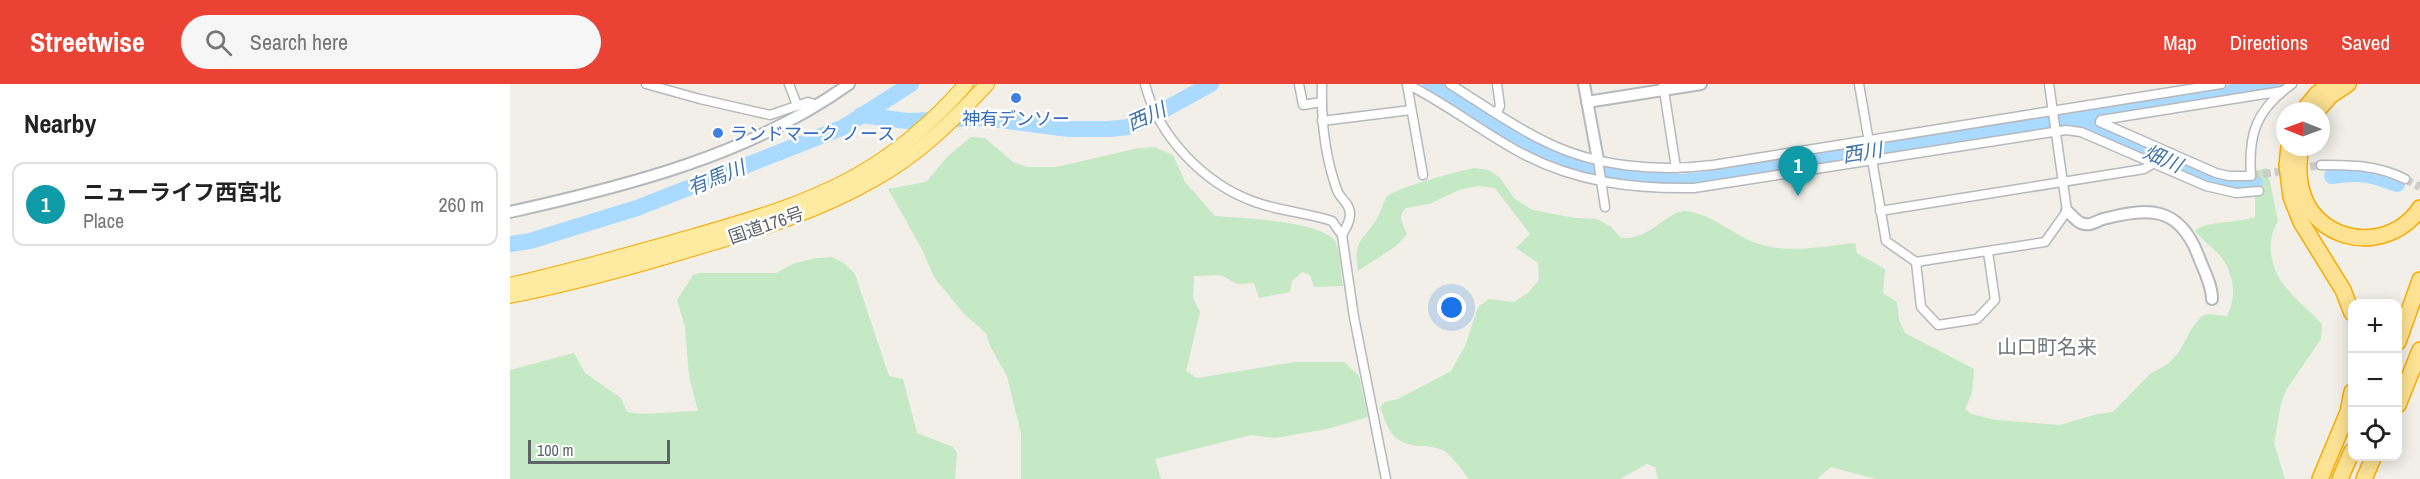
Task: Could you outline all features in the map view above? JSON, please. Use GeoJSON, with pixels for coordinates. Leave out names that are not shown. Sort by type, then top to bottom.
{"type":"FeatureCollection","features":[{"type":"Feature","properties":{"kind":"highway","name":"国道176号"},"geometry":{"type":"LineString","coordinates":[[510,285],[597,264],[735,224],[846,181],[874,165],[903,144],[948,104],[966,84]]}},
{"type":"Feature","properties":{"kind":"highway","name":"国道176号"},"geometry":{"type":"LineString","coordinates":[[510,296],[668,256],[740,235],[825,204],[873,180],[916,152],[940,132],[987,84]]}},
{"type":"Feature","properties":{"kind":"highway"},"geometry":{"type":"LineString","coordinates":[[2310,102],[2329,84]]}},
{"type":"Feature","properties":{"kind":"highway"},"geometry":{"type":"LineString","coordinates":[[2324,102],[2348,84]]}},
{"type":"Feature","properties":{"kind":"highway"},"geometry":{"type":"LineString","coordinates":[[2288,156],[2286,165],[2291,197],[2301,222],[2343,290],[2348,303]]}},
{"type":"Feature","properties":{"kind":"highway"},"geometry":{"type":"LineString","coordinates":[[2299,156],[2300,186],[2307,203],[2319,220],[2336,232],[2360,239],[2378,237],[2395,231],[2420,207]]}},
{"type":"Feature","properties":{"kind":"highway"},"geometry":{"type":"LineString","coordinates":[[2402,329],[2420,280]]}},
{"type":"Feature","properties":{"kind":"highway"},"geometry":{"type":"LineString","coordinates":[[2402,393],[2420,350]]}},
{"type":"Feature","properties":{"kind":"highway"},"geometry":{"type":"LineString","coordinates":[[2320,479],[2349,407]]}},
{"type":"Feature","properties":{"kind":"highway"},"geometry":{"type":"LineString","coordinates":[[2340,479],[2348,460]]}},
{"type":"Feature","properties":{"kind":"highway"},"geometry":{"type":"LineString","coordinates":[[2364,479],[2372,461]]}},
{"type":"Feature","properties":{"kind":"street"},"geometry":{"type":"LineString","coordinates":[[646,84],[770,115],[807,102],[817,105]]}},
{"type":"Feature","properties":{"kind":"street"},"geometry":{"type":"LineString","coordinates":[[789,84],[797,105]]}},
{"type":"Feature","properties":{"kind":"street"},"geometry":{"type":"LineString","coordinates":[[510,212],[604,191],[709,157],[774,128],[817,105],[849,84]]}},
{"type":"Feature","properties":{"kind":"street"},"geometry":{"type":"LineString","coordinates":[[1144,84],[1158,121],[1194,166],[1217,182],[1254,202],[1332,221],[1342,235],[1354,317],[1386,479]]}},
{"type":"Feature","properties":{"kind":"street"},"geometry":{"type":"LineString","coordinates":[[1299,84],[1303,105],[1321,102]]}},
{"type":"Feature","properties":{"kind":"street"},"geometry":{"type":"LineString","coordinates":[[1322,84],[1322,121],[1337,193],[1346,202],[1350,212],[1349,223],[1342,235]]}},
{"type":"Feature","properties":{"kind":"street"},"geometry":{"type":"LineString","coordinates":[[1407,84],[1423,175]]}},
{"type":"Feature","properties":{"kind":"street"},"geometry":{"type":"LineString","coordinates":[[1407,84],[1542,164],[1602,183],[1635,187],[1694,188],[1871,161],[2056,129],[2081,132],[2206,186],[2224,191],[2259,191]]}},
{"type":"Feature","properties":{"kind":"street"},"geometry":{"type":"LineString","coordinates":[[1450,84],[1547,143],[1598,160],[1636,166],[1676,168],[1713,165],[2221,84]]}},
{"type":"Feature","properties":{"kind":"street"},"geometry":{"type":"LineString","coordinates":[[1497,84],[1500,105],[1497,113]]}},
{"type":"Feature","properties":{"kind":"street"},"geometry":{"type":"LineString","coordinates":[[1584,84],[1605,207]]}},
{"type":"Feature","properties":{"kind":"street"},"geometry":{"type":"LineString","coordinates":[[1587,102],[1664,87],[1701,84]]}},
{"type":"Feature","properties":{"kind":"street"},"geometry":{"type":"LineString","coordinates":[[1859,84],[1886,241],[1916,262],[2044,242],[2067,211],[2049,84]]}},
{"type":"Feature","properties":{"kind":"street"},"geometry":{"type":"LineString","coordinates":[[2283,91],[2101,120],[2100,122],[2160,151],[2216,173],[2229,176],[2252,176],[2249,150],[2252,131],[2259,119],[2292,84]]}},
{"type":"Feature","properties":{"kind":"street"},"geometry":{"type":"LineString","coordinates":[[1664,87],[1676,168]]}},
{"type":"Feature","properties":{"kind":"street"},"geometry":{"type":"LineString","coordinates":[[1322,121],[1411,110]]}},
{"type":"Feature","properties":{"kind":"street"},"geometry":{"type":"LineString","coordinates":[[1880,211],[2144,169],[2154,163],[2160,151]]}},
{"type":"Feature","properties":{"kind":"street"},"geometry":{"type":"LineString","coordinates":[[2320,165],[2374,167],[2390,171],[2405,179]]}},
{"type":"Feature","properties":{"kind":"street"},"geometry":{"type":"LineString","coordinates":[[2067,211],[2081,223],[2090,224],[2126,213],[2150,212],[2179,222],[2196,248],[2212,291],[2212,299]]}},
{"type":"Feature","properties":{"kind":"street"},"geometry":{"type":"LineString","coordinates":[[1916,262],[1921,308],[1938,325],[1977,319],[1995,300],[1988,252]]}},
{"type":"Feature","properties":{"kind":"green space"},"geometry":{"type":"Polygon","coordinates":[[[971,137],[985,138],[1013,162],[1027,167],[1056,167],[1139,148],[1154,147],[1173,155],[1185,182],[1215,216],[1279,222],[1327,234],[1337,245],[1343,286],[1314,287],[1310,275],[1302,272],[1292,281],[1290,292],[1259,298],[1254,283],[1237,284],[1221,275],[1194,276],[1193,298],[1200,312],[1186,371],[1197,378],[1295,362],[1344,362],[1359,376],[1368,417],[1327,429],[1275,438],[1251,435],[1155,459],[1161,479],[1021,479],[1021,434],[1007,376],[990,346],[986,333],[964,314],[934,277],[922,249],[888,189],[926,182],[948,156],[971,137]]]}},
{"type":"Feature","properties":{"kind":"green space"},"geometry":{"type":"Polygon","coordinates":[[[1475,168],[1489,170],[1500,178],[1514,198],[1532,210],[1575,218],[1597,219],[1611,227],[1621,238],[1641,235],[1673,215],[1687,211],[1697,213],[1750,240],[1770,247],[1807,248],[1855,243],[1857,253],[1885,269],[1883,293],[1897,302],[1899,320],[1905,333],[1974,369],[1972,393],[1965,409],[1971,414],[1996,420],[2059,425],[2113,412],[2150,374],[2168,364],[2179,352],[2192,328],[2202,316],[2209,314],[2227,316],[2233,294],[2229,272],[2222,258],[2195,231],[2206,225],[2255,217],[2255,171],[2267,168],[2278,221],[2271,240],[2273,264],[2283,284],[2322,324],[2321,339],[2286,390],[2281,404],[2274,443],[2285,479],[1875,479],[1831,467],[1817,479],[1658,479],[1655,467],[1647,464],[1620,479],[1469,479],[1444,451],[1404,443],[1393,435],[1380,407],[1385,402],[1398,399],[1451,371],[1465,346],[1478,307],[1489,299],[1514,302],[1528,293],[1539,280],[1538,263],[1516,248],[1530,234],[1495,188],[1478,186],[1459,190],[1429,204],[1406,208],[1401,220],[1407,234],[1396,246],[1358,271],[1357,252],[1360,241],[1377,218],[1387,197],[1392,193],[1475,168]]]}},
{"type":"Feature","properties":{"kind":"green space"},"geometry":{"type":"Polygon","coordinates":[[[832,257],[845,264],[855,274],[889,376],[903,379],[917,433],[953,447],[957,453],[955,479],[510,479],[510,370],[574,353],[585,373],[621,398],[627,412],[698,411],[689,376],[685,327],[677,300],[693,275],[700,273],[776,273],[795,263],[832,257]]]}},
{"type":"Feature","properties":{"kind":"waterway","name":"有馬川"},"geometry":{"type":"LineString","coordinates":[[510,244],[530,241],[637,208],[844,127],[911,84]]}},
{"type":"Feature","properties":{"kind":"waterway","name":"西川"},"geometry":{"type":"LineString","coordinates":[[861,115],[907,121],[985,118],[1069,129],[1110,129],[1128,127],[1211,84]]}},
{"type":"Feature","properties":{"kind":"waterway","name":"西川"},"geometry":{"type":"LineString","coordinates":[[1430,84],[1529,146],[1585,168],[1630,178],[1680,182],[2075,120],[2278,84]]}},
{"type":"Feature","properties":{"kind":"waterway","name":"畑川"},"geometry":{"type":"LineString","coordinates":[[2075,120],[2136,148],[2224,183],[2255,183]]}},
{"type":"Feature","properties":{"kind":"waterway","name":"畑川"},"geometry":{"type":"LineString","coordinates":[[2332,176],[2365,175],[2397,184]]}},
{"type":"Feature","properties":{"kind":"tunnel"},"geometry":{"type":"LineString","coordinates":[[2251,176],[2321,165]]}},
{"type":"Feature","properties":{"kind":"tunnel"},"geometry":{"type":"LineString","coordinates":[[2405,179],[2420,187]]}},
{"type":"Feature","properties":{"kind":"place","name":"神有デンソー"},"geometry":{"type":"Point","coordinates":[1016,98]}},
{"type":"Feature","properties":{"kind":"place","name":"ランドマーク ノース"},"geometry":{"type":"Point","coordinates":[718,133]}},
{"type":"Feature","properties":{"kind":"place","name":"ニューライフ西宮北"},"geometry":{"type":"Point","coordinates":[1798,196]}},
{"type":"Feature","properties":{"kind":"district","name":"山口町名来"},"geometry":{"type":"Point","coordinates":[2047,346]}}]}
